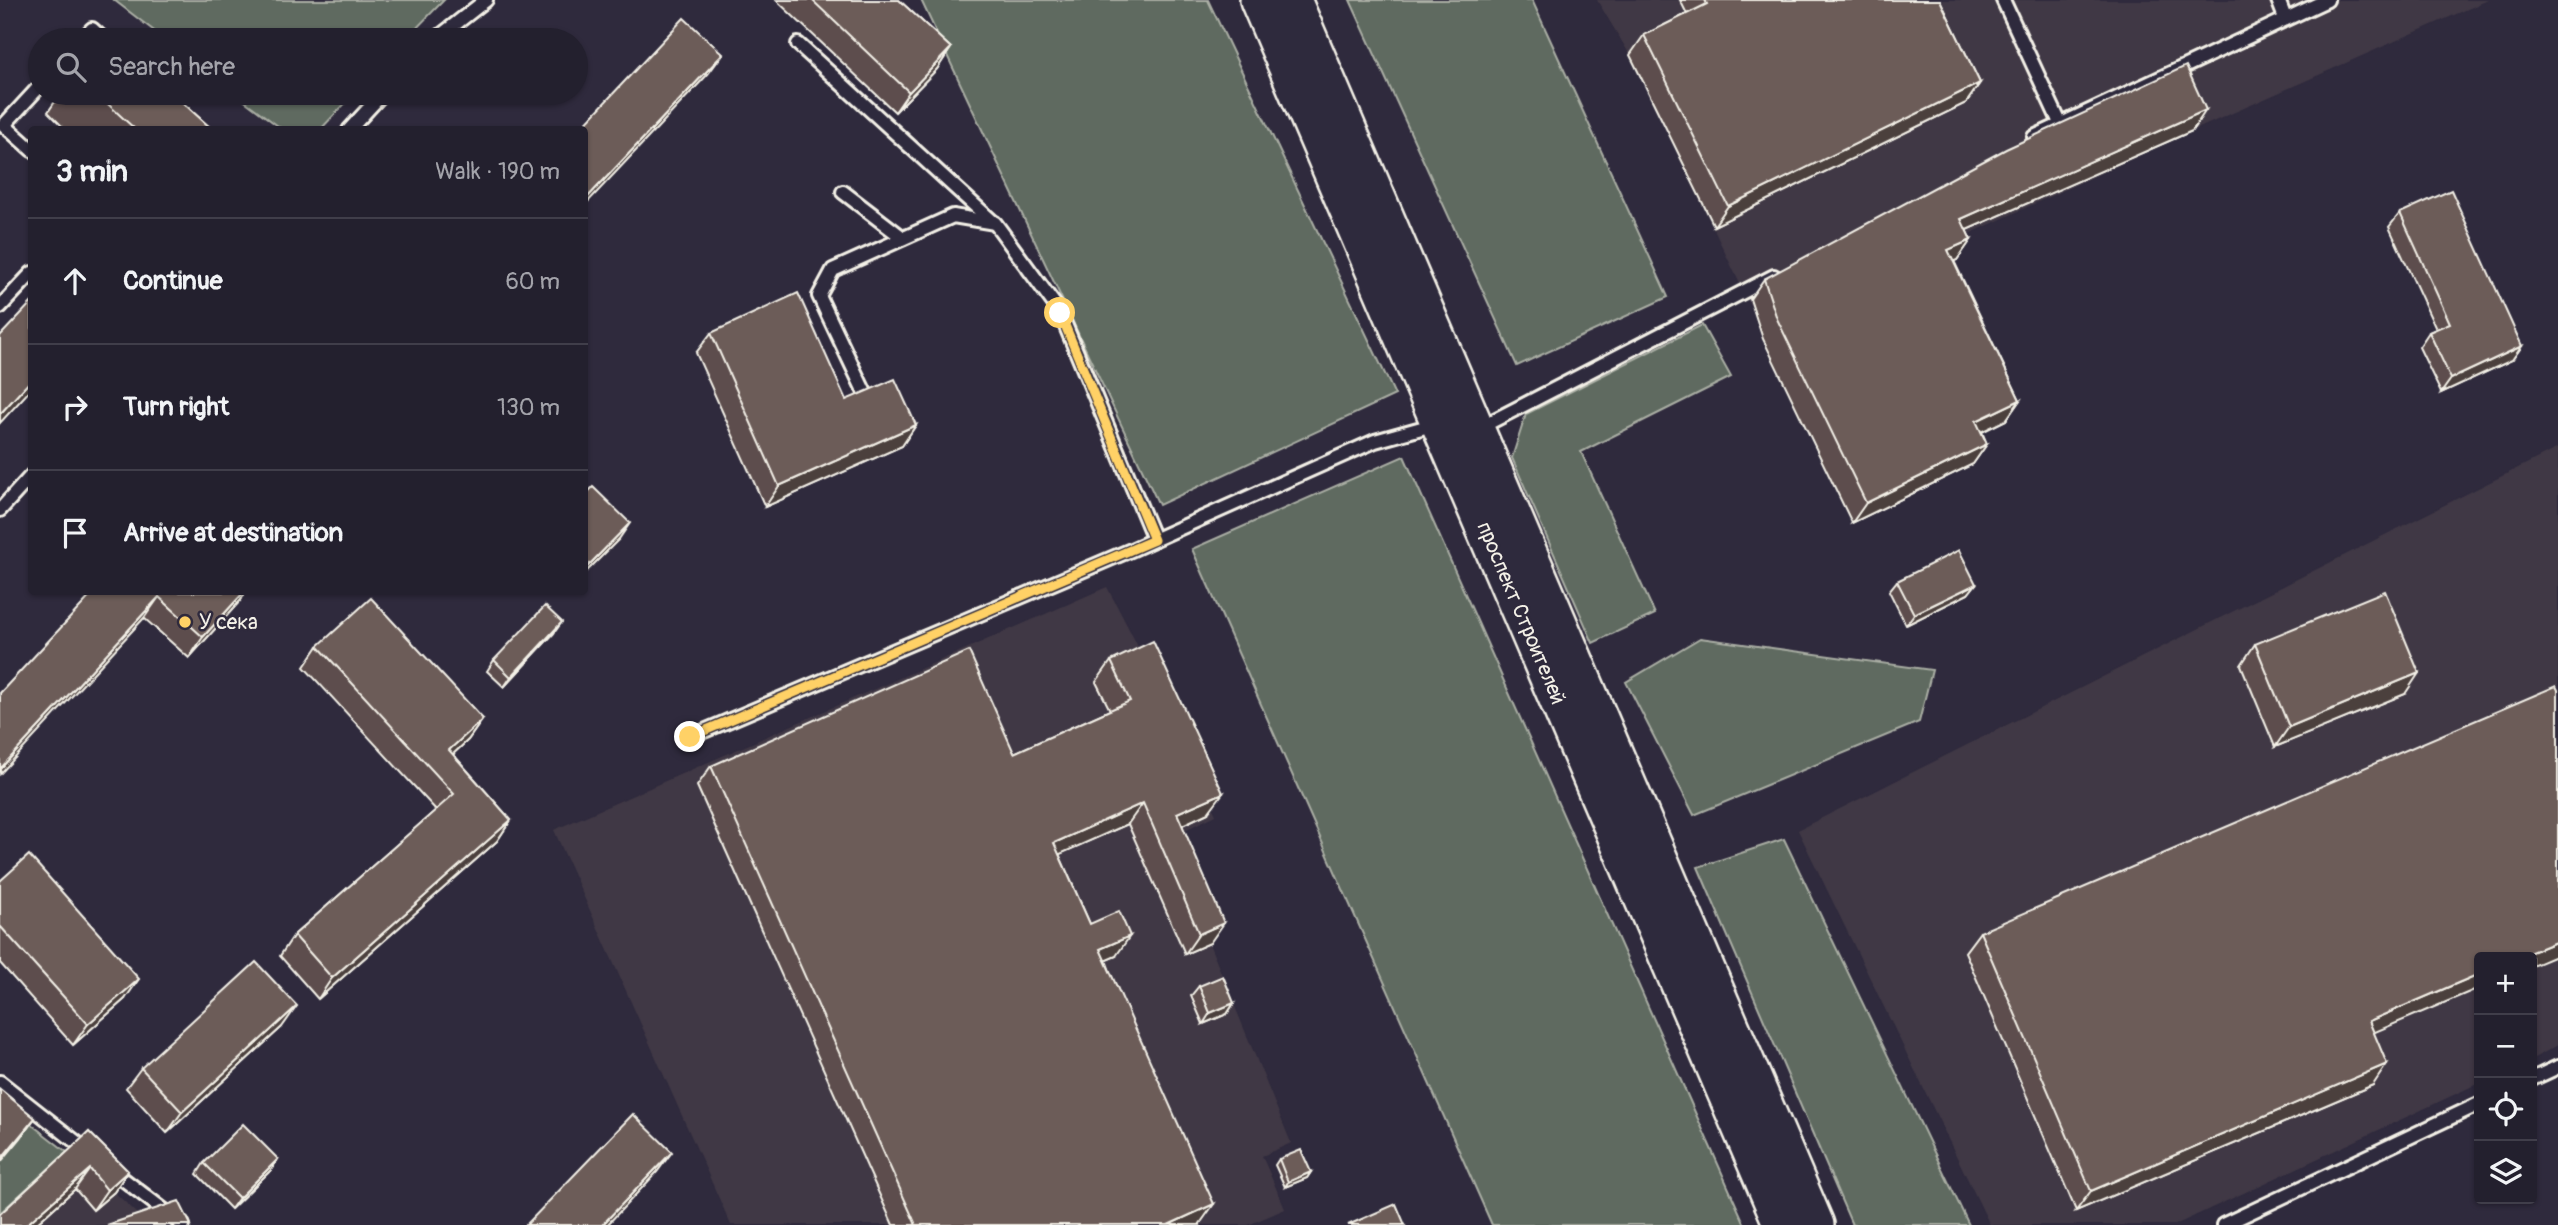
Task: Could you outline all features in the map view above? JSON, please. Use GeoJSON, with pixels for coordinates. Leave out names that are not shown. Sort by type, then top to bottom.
{"type":"FeatureCollection","features":[{"type":"Feature","properties":{"kind":"main road","name":"проспект Строителей"},"geometry":{"type":"LineString","coordinates":[[1259,0],[1783,1225]]}},
{"type":"Feature","properties":{"kind":"main road","name":"проспект Строителей"},"geometry":{"type":"LineString","coordinates":[[1292,0],[1815,1225]]}},
{"type":"Feature","properties":{"kind":"lane"},"geometry":{"type":"LineString","coordinates":[[450,28],[486,0]]}},
{"type":"Feature","properties":{"kind":"lane"},"geometry":{"type":"LineString","coordinates":[[2003,0],[2060,123]]}},
{"type":"Feature","properties":{"kind":"lane"},"geometry":{"type":"LineString","coordinates":[[2278,0],[2285,18]]}},
{"type":"Feature","properties":{"kind":"lane"},"geometry":{"type":"LineString","coordinates":[[2024,143],[2060,123],[2327,0]]}},
{"type":"Feature","properties":{"kind":"lane"},"geometry":{"type":"LineString","coordinates":[[798,44],[995,223],[1060,313],[1154,540]]}},
{"type":"Feature","properties":{"kind":"lane"},"geometry":{"type":"LineString","coordinates":[[28,99],[4,125],[28,146]]}},
{"type":"Feature","properties":{"kind":"lane"},"geometry":{"type":"LineString","coordinates":[[353,126],[372,105]]}},
{"type":"Feature","properties":{"kind":"lane"},"geometry":{"type":"LineString","coordinates":[[843,192],[903,238]]}},
{"type":"Feature","properties":{"kind":"lane"},"geometry":{"type":"LineString","coordinates":[[866,395],[819,296],[833,270],[953,216],[995,223]]}},
{"type":"Feature","properties":{"kind":"lane"},"geometry":{"type":"LineString","coordinates":[[1475,430],[1781,273]]}},
{"type":"Feature","properties":{"kind":"lane"},"geometry":{"type":"LineString","coordinates":[[0,307],[28,277]]}},
{"type":"Feature","properties":{"kind":"lane"},"geometry":{"type":"LineString","coordinates":[[690,737],[1154,540],[1375,441],[1440,423]]}},
{"type":"Feature","properties":{"kind":"lane"},"geometry":{"type":"LineString","coordinates":[[0,510],[28,479]]}},
{"type":"Feature","properties":{"kind":"lane"},"geometry":{"type":"LineString","coordinates":[[2534,1078],[2558,1067]]}},
{"type":"Feature","properties":{"kind":"lane"},"geometry":{"type":"LineString","coordinates":[[0,1082],[183,1225]]}},
{"type":"Feature","properties":{"kind":"lane"},"geometry":{"type":"LineString","coordinates":[[2222,1225],[2474,1106]]}},
{"type":"Feature","properties":{"kind":"shaded area"},"geometry":{"type":"Polygon","coordinates":[[[114,0],[444,0],[417,28],[150,28],[114,0]]]}},
{"type":"Feature","properties":{"kind":"shaded area"},"geometry":{"type":"Polygon","coordinates":[[[921,0],[1208,0],[1395,395],[1159,505],[921,0]]]}},
{"type":"Feature","properties":{"kind":"shaded area"},"geometry":{"type":"Polygon","coordinates":[[[1350,0],[1532,0],[1668,297],[1517,366],[1350,0]]]}},
{"type":"Feature","properties":{"kind":"shaded area"},"geometry":{"type":"Polygon","coordinates":[[[1597,0],[2488,0],[2192,131],[1867,281],[1860,269],[1756,317],[1630,55],[1597,0]]]}},
{"type":"Feature","properties":{"kind":"shaded area"},"geometry":{"type":"Polygon","coordinates":[[[250,105],[344,105],[324,126],[278,126],[250,105]]]}},
{"type":"Feature","properties":{"kind":"shaded area"},"geometry":{"type":"Polygon","coordinates":[[[1702,325],[1731,377],[1581,452],[1655,614],[1593,643],[1512,458],[1526,414],[1702,325]]]}},
{"type":"Feature","properties":{"kind":"shaded area"},"geometry":{"type":"Polygon","coordinates":[[[2558,448],[2558,1045],[2537,1056],[2537,952],[2474,952],[2474,1085],[2175,1225],[1990,1225],[1798,830],[2558,448]]]}},
{"type":"Feature","properties":{"kind":"shaded area"},"geometry":{"type":"Polygon","coordinates":[[[1404,456],[1745,1225],[1492,1225],[1192,549],[1404,456]]]}},
{"type":"Feature","properties":{"kind":"shaded area"},"geometry":{"type":"Polygon","coordinates":[[[1107,587],[1145,660],[1216,815],[1166,839],[1291,1143],[1262,1156],[1285,1209],[1248,1225],[731,1225],[554,830],[1107,587]]]}},
{"type":"Feature","properties":{"kind":"shaded area"},"geometry":{"type":"Polygon","coordinates":[[[1700,638],[1932,670],[1919,722],[1694,815],[1626,682],[1700,638]]]}},
{"type":"Feature","properties":{"kind":"shaded area"},"geometry":{"type":"Polygon","coordinates":[[[1784,839],[1969,1225],[1852,1225],[1698,867],[1784,839]]]}},
{"type":"Feature","properties":{"kind":"shaded area"},"geometry":{"type":"Polygon","coordinates":[[[0,1100],[67,1152],[0,1213],[0,1100]]]}},
{"type":"Feature","properties":{"kind":"shaded area"},"geometry":{"type":"Polygon","coordinates":[[[75,1153],[150,1225],[0,1225],[75,1153]]]}},
{"type":"Feature","properties":{"kind":"building"},"geometry":{"type":"Polygon","coordinates":[[[812,0],[899,0],[951,48],[909,92],[812,0]]]}},
{"type":"Feature","properties":{"kind":"building"},"geometry":{"type":"Polygon","coordinates":[[[1705,0],[1940,0],[1980,83],[1728,206],[1644,35],[1707,4],[1705,0]]]}},
{"type":"Feature","properties":{"kind":"building"},"geometry":{"type":"Polygon","coordinates":[[[684,18],[723,54],[588,197],[588,126],[583,126],[684,18]]]}},
{"type":"Feature","properties":{"kind":"building"},"geometry":{"type":"Polygon","coordinates":[[[2186,66],[2206,110],[1961,219],[1971,240],[1948,250],[2020,400],[1976,421],[1987,444],[1866,503],[1777,319],[1764,279],[2006,149],[2186,66]]]}},
{"type":"Feature","properties":{"kind":"building"},"geometry":{"type":"Polygon","coordinates":[[[109,105],[185,105],[209,126],[132,126],[109,105]]]}},
{"type":"Feature","properties":{"kind":"building"},"geometry":{"type":"Polygon","coordinates":[[[2451,190],[2522,346],[2451,379],[2429,332],[2450,323],[2400,213],[2451,190]]]}},
{"type":"Feature","properties":{"kind":"building"},"geometry":{"type":"Polygon","coordinates":[[[798,293],[846,400],[895,379],[916,425],[779,486],[711,333],[798,293]]]}},
{"type":"Feature","properties":{"kind":"building"},"geometry":{"type":"Polygon","coordinates":[[[28,306],[28,383],[0,414],[0,336],[28,306]]]}},
{"type":"Feature","properties":{"kind":"building"},"geometry":{"type":"Polygon","coordinates":[[[593,487],[630,523],[588,566],[588,492],[593,487]]]}},
{"type":"Feature","properties":{"kind":"building"},"geometry":{"type":"Polygon","coordinates":[[[1959,550],[1976,584],[1914,614],[1897,581],[1959,550]]]}},
{"type":"Feature","properties":{"kind":"building"},"geometry":{"type":"Polygon","coordinates":[[[2385,591],[2419,673],[2289,727],[2255,644],[2385,591]]]}},
{"type":"Feature","properties":{"kind":"building"},"geometry":{"type":"Polygon","coordinates":[[[91,595],[241,595],[203,637],[159,597],[0,769],[0,693],[91,595]]]}},
{"type":"Feature","properties":{"kind":"building"},"geometry":{"type":"Polygon","coordinates":[[[371,598],[483,719],[449,750],[511,820],[332,978],[294,935],[454,794],[318,646],[371,598]]]}},
{"type":"Feature","properties":{"kind":"building"},"geometry":{"type":"Polygon","coordinates":[[[545,606],[562,622],[511,677],[494,660],[545,606]]]}},
{"type":"Feature","properties":{"kind":"building"},"geometry":{"type":"Polygon","coordinates":[[[1153,641],[1223,793],[1177,813],[1224,923],[1199,934],[1143,803],[1054,843],[1090,924],[1119,911],[1130,936],[1100,949],[1214,1204],[1168,1225],[916,1225],[711,766],[969,651],[1014,753],[1130,701],[1111,661],[1153,641]]]}},
{"type":"Feature","properties":{"kind":"building"},"geometry":{"type":"Polygon","coordinates":[[[2556,686],[2558,690],[2558,941],[2531,952],[2474,952],[2474,976],[2369,1021],[2387,1064],[2091,1191],[1980,932],[2556,686]]]}},
{"type":"Feature","properties":{"kind":"building"},"geometry":{"type":"Polygon","coordinates":[[[29,855],[139,979],[88,1024],[0,926],[0,881],[29,855]]]}},
{"type":"Feature","properties":{"kind":"building"},"geometry":{"type":"Polygon","coordinates":[[[256,962],[297,1006],[182,1112],[141,1068],[256,962]]]}},
{"type":"Feature","properties":{"kind":"building"},"geometry":{"type":"Polygon","coordinates":[[[1223,976],[1234,1003],[1210,1013],[1199,986],[1223,976]]]}},
{"type":"Feature","properties":{"kind":"building"},"geometry":{"type":"Polygon","coordinates":[[[0,1089],[35,1118],[0,1160],[0,1089]]]}},
{"type":"Feature","properties":{"kind":"building"},"geometry":{"type":"Polygon","coordinates":[[[633,1114],[672,1152],[602,1225],[526,1225],[633,1114]]]}},
{"type":"Feature","properties":{"kind":"building"},"geometry":{"type":"Polygon","coordinates":[[[243,1124],[278,1159],[239,1198],[204,1163],[243,1124]]]}},
{"type":"Feature","properties":{"kind":"building"},"geometry":{"type":"Polygon","coordinates":[[[89,1132],[128,1171],[107,1190],[90,1169],[26,1225],[0,1225],[0,1214],[89,1132]]]}},
{"type":"Feature","properties":{"kind":"building"},"geometry":{"type":"Polygon","coordinates":[[[1301,1150],[1311,1172],[1288,1182],[1279,1159],[1301,1150]]]}},
{"type":"Feature","properties":{"kind":"building"},"geometry":{"type":"Polygon","coordinates":[[[179,1201],[191,1225],[107,1225],[179,1201]]]}},
{"type":"Feature","properties":{"kind":"building"},"geometry":{"type":"Polygon","coordinates":[[[1396,1204],[1405,1225],[1348,1225],[1396,1204]]]}},
{"type":"Feature","properties":{"kind":"place","name":"У сека"},"geometry":{"type":"Point","coordinates":[185,622]}},
{"type":"Feature","properties":{"kind":"route"},"geometry":{"type":"LineString","coordinates":[[690,737],[1154,540],[1060,313]]}}]}
